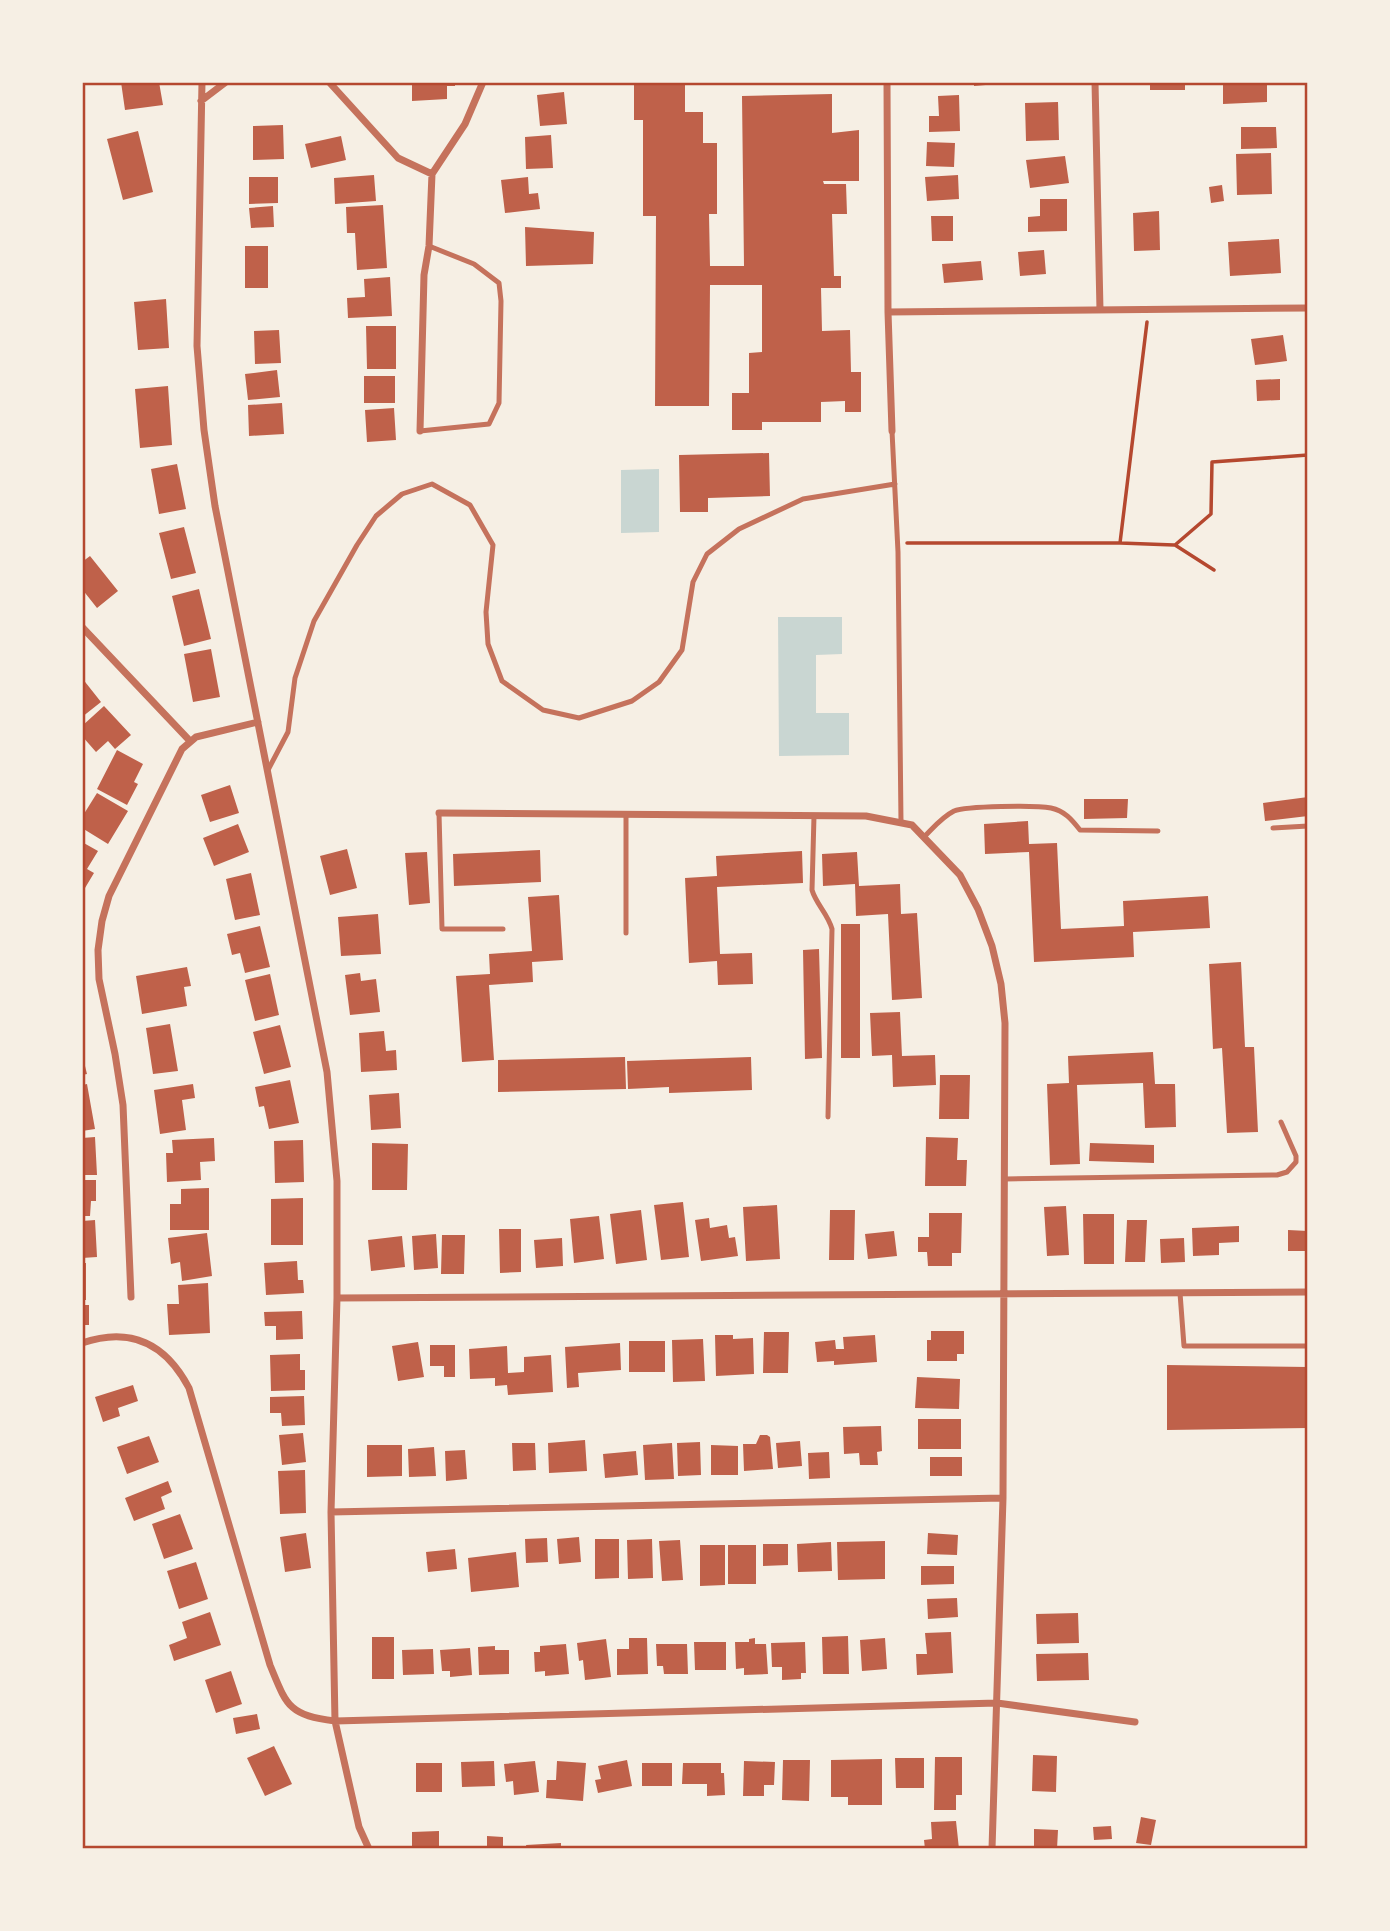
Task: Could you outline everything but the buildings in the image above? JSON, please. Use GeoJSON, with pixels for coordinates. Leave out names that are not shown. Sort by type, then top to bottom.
{"type":"FeatureCollection","features":[{"type":"Feature","properties":{"kind":"street"},"geometry":{"type":"LineString","coordinates":[[202,82],[197,346],[204,430],[215,506],[327,1072],[337,1181],[337,1298],[331,1512],[335,1721],[359,1827],[369,1849]]}},
{"type":"Feature","properties":{"kind":"street"},"geometry":{"type":"LineString","coordinates":[[201,101],[226,82]]}},
{"type":"Feature","properties":{"kind":"street"},"geometry":{"type":"LineString","coordinates":[[328,82],[398,158],[432,174]]}},
{"type":"Feature","properties":{"kind":"street"},"geometry":{"type":"LineString","coordinates":[[421,431],[424,275],[429,246],[432,174],[464,124],[483,82]]}},
{"type":"Feature","properties":{"kind":"street"},"geometry":{"type":"LineString","coordinates":[[887,82],[888,312],[892,431]]}},
{"type":"Feature","properties":{"kind":"street"},"geometry":{"type":"LineString","coordinates":[[1095,82],[1100,310]]}},
{"type":"Feature","properties":{"kind":"street"},"geometry":{"type":"LineString","coordinates":[[888,312],[1308,308]]}},
{"type":"Feature","properties":{"kind":"street"},"geometry":{"type":"LineString","coordinates":[[82,627],[190,741]]}},
{"type":"Feature","properties":{"kind":"street"},"geometry":{"type":"LineString","coordinates":[[131,1297],[123,1105],[116,1054],[99,979],[98,950],[102,921],[109,896],[182,749],[196,737],[258,722]]}},
{"type":"Feature","properties":{"kind":"street"},"geometry":{"type":"LineString","coordinates":[[439,813],[866,816],[912,825],[960,875],[978,909],[992,946],[1001,984],[1005,1023],[1003,1498],[992,1849]]}},
{"type":"Feature","properties":{"kind":"street"},"geometry":{"type":"LineString","coordinates":[[337,1298],[1308,1292]]}},
{"type":"Feature","properties":{"kind":"street"},"geometry":{"type":"LineString","coordinates":[[82,1343],[98,1337],[132,1338],[150,1344],[180,1369],[190,1388],[270,1665],[281,1692],[291,1707],[307,1718],[335,1721],[997,1703],[1135,1722]]}},
{"type":"Feature","properties":{"kind":"street"},"geometry":{"type":"LineString","coordinates":[[331,1512],[1003,1498]]}},
{"type":"Feature","properties":{"kind":"lane"},"geometry":{"type":"LineString","coordinates":[[421,431],[489,424],[499,403],[499,284],[474,264],[429,246]]}},
{"type":"Feature","properties":{"kind":"lane"},"geometry":{"type":"LineString","coordinates":[[892,431],[898,543],[901,822]]}},
{"type":"Feature","properties":{"kind":"lane"},"geometry":{"type":"LineString","coordinates":[[268,770],[288,732],[295,678],[314,621],[376,516],[402,494],[432,484],[470,505],[493,545],[486,612],[488,645],[502,681],[542,710],[579,718],[632,701],[659,682],[682,650],[693,582],[707,555],[739,528],[803,499],[895,484]]}},
{"type":"Feature","properties":{"kind":"lane"},"geometry":{"type":"LineString","coordinates":[[925,836],[948,814],[971,807],[1050,808],[1068,815],[1080,830],[1158,831]]}},
{"type":"Feature","properties":{"kind":"lane"},"geometry":{"type":"LineString","coordinates":[[439,813],[442,929],[503,929]]}},
{"type":"Feature","properties":{"kind":"lane"},"geometry":{"type":"LineString","coordinates":[[626,815],[626,933]]}},
{"type":"Feature","properties":{"kind":"lane"},"geometry":{"type":"LineString","coordinates":[[814,816],[812,890],[814,898],[830,920],[832,929],[828,1116]]}},
{"type":"Feature","properties":{"kind":"lane"},"geometry":{"type":"LineString","coordinates":[[1273,828],[1308,826]]}},
{"type":"Feature","properties":{"kind":"lane"},"geometry":{"type":"LineString","coordinates":[[1005,1179],[1277,1175],[1287,1172],[1296,1162],[1296,1156],[1281,1122]]}},
{"type":"Feature","properties":{"kind":"lane"},"geometry":{"type":"LineString","coordinates":[[1180,1293],[1184,1346],[1308,1346]]}},
{"type":"Feature","properties":{"kind":"path"},"geometry":{"type":"LineString","coordinates":[[1120,543],[1149,309]]}},
{"type":"Feature","properties":{"kind":"path"},"geometry":{"type":"LineString","coordinates":[[1175,545],[1211,514],[1212,462],[1308,455]]}},
{"type":"Feature","properties":{"kind":"path"},"geometry":{"type":"LineString","coordinates":[[898,543],[1175,545],[1214,570]]}},
{"type":"Feature","properties":{"kind":"shaded area"},"geometry":{"type":"Polygon","coordinates":[[[659,469],[659,532],[621,533],[621,470],[659,469]]]}},
{"type":"Feature","properties":{"kind":"shaded area"},"geometry":{"type":"Polygon","coordinates":[[[778,617],[842,617],[842,654],[816,655],[816,713],[849,713],[849,755],[779,756],[778,617]]]}}]}
